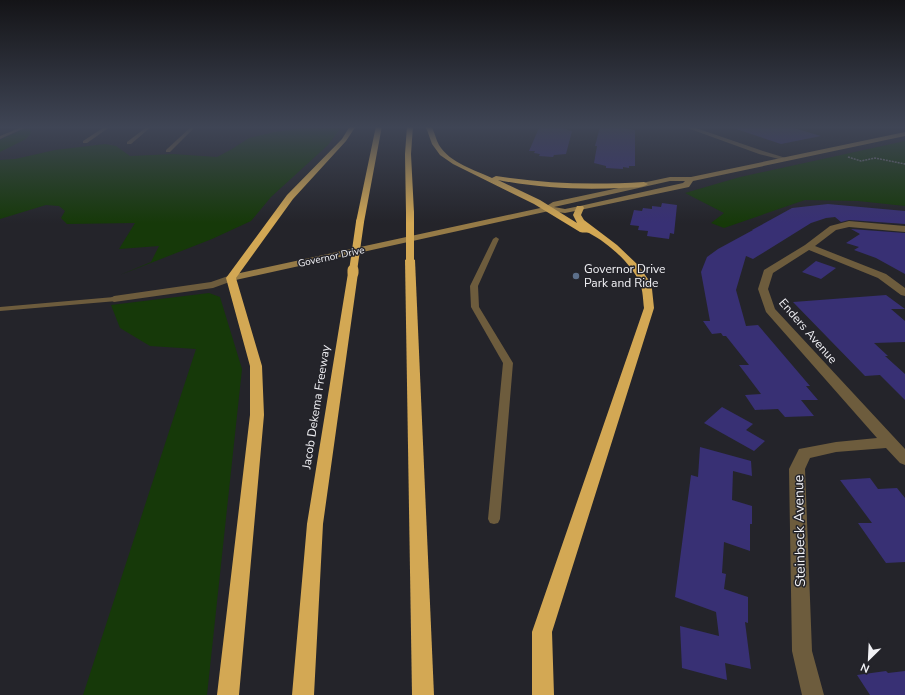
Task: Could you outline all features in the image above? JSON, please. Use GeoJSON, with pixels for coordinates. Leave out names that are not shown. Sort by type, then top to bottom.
{"type":"FeatureCollection","features":[{"type":"Feature","properties":{"kind":"highway"},"geometry":{"type":"LineString","coordinates":[[228,695],[257,415],[256,366],[231,278],[290,197],[327,158]]}},
{"type":"Feature","properties":{"kind":"highway","name":"Jacob Dekema Freeway"},"geometry":{"type":"LineString","coordinates":[[303,695],[315,524],[360,222],[373,158]]}},
{"type":"Feature","properties":{"kind":"highway"},"geometry":{"type":"LineString","coordinates":[[408,158],[423,695]]}},
{"type":"Feature","properties":{"kind":"highway"},"geometry":{"type":"LineString","coordinates":[[449,158],[469,170],[537,202],[613,247]]}},
{"type":"Feature","properties":{"kind":"highway"},"geometry":{"type":"LineString","coordinates":[[469,170],[491,177],[539,185],[592,187],[644,184]]}},
{"type":"Feature","properties":{"kind":"highway"},"geometry":{"type":"LineString","coordinates":[[543,695],[542,632],[649,308],[647,288],[640,275],[629,260],[578,220],[577,215],[580,208]]}},
{"type":"Feature","properties":{"kind":"main road","name":"Governor Drive"},"geometry":{"type":"LineString","coordinates":[[549,209],[553,204],[670,178],[691,178],[781,158]]}},
{"type":"Feature","properties":{"kind":"main road","name":"Governor Drive"},"geometry":{"type":"LineString","coordinates":[[231,278],[549,209],[565,211],[580,208],[686,184],[691,178]]}},
{"type":"Feature","properties":{"kind":"street","name":"Enders Avenue"},"geometry":{"type":"LineString","coordinates":[[905,229],[850,224],[833,228],[808,247],[768,272],[763,289],[770,310],[905,459]]}},
{"type":"Feature","properties":{"kind":"street"},"geometry":{"type":"LineString","coordinates":[[808,247],[882,276],[905,293]]}},
{"type":"Feature","properties":{"kind":"street","name":"Governor Drive"},"geometry":{"type":"LineString","coordinates":[[114,299],[213,284],[231,278]]}},
{"type":"Feature","properties":{"kind":"street","name":"Steinbeck Avenue"},"geometry":{"type":"LineString","coordinates":[[813,695],[802,651],[797,469],[804,453],[836,447],[890,442]]}},
{"type":"Feature","properties":{"kind":"lane"},"geometry":{"type":"LineString","coordinates":[[494,519],[508,363],[474,307],[474,286],[496,239]]}},
{"type":"Feature","properties":{"kind":"lane"},"geometry":{"type":"LineString","coordinates":[[0,309],[114,299]]}},
{"type":"Feature","properties":{"kind":"path"},"geometry":{"type":"LineString","coordinates":[[855,158],[861,160],[872,158]]}},
{"type":"Feature","properties":{"kind":"path"},"geometry":{"type":"LineString","coordinates":[[877,158],[905,164]]}},
{"type":"Feature","properties":{"kind":"green space"},"geometry":{"type":"Polygon","coordinates":[[[313,158],[271,197],[251,221],[212,239],[120,275],[151,262],[159,246],[119,249],[135,223],[67,224],[61,218],[65,211],[59,206],[46,205],[0,219],[0,160],[313,158]]]}},
{"type":"Feature","properties":{"kind":"green space"},"geometry":{"type":"Polygon","coordinates":[[[825,158],[905,158],[905,206],[858,201],[805,200],[724,228],[711,223],[724,213],[685,193],[740,177],[825,158]]]}},
{"type":"Feature","properties":{"kind":"green space"},"geometry":{"type":"Polygon","coordinates":[[[209,293],[220,297],[242,369],[207,695],[83,695],[196,349],[150,346],[120,328],[111,305],[209,293]]]}},
{"type":"Feature","properties":{"kind":"building"},"geometry":{"type":"Polygon","coordinates":[[[595,158],[635,158],[635,166],[629,166],[629,168],[623,167],[623,169],[606,168],[606,166],[594,163],[595,158]]]}},
{"type":"Feature","properties":{"kind":"building"},"geometry":{"type":"Polygon","coordinates":[[[662,203],[677,205],[674,234],[670,233],[669,239],[647,236],[648,231],[638,230],[639,226],[630,225],[634,210],[642,211],[643,208],[652,209],[652,206],[661,207],[662,203]]]}},
{"type":"Feature","properties":{"kind":"building"},"geometry":{"type":"Polygon","coordinates":[[[828,204],[905,211],[905,224],[849,220],[841,222],[835,217],[826,218],[811,223],[753,259],[746,256],[736,290],[746,326],[758,325],[810,386],[806,386],[818,400],[801,400],[814,416],[785,417],[778,409],[755,410],[745,395],[761,394],[739,365],[749,365],[726,336],[723,336],[721,333],[712,334],[703,321],[710,321],[701,272],[707,257],[718,249],[792,208],[828,204]]]}},
{"type":"Feature","properties":{"kind":"building"},"geometry":{"type":"Polygon","coordinates":[[[851,229],[905,233],[905,274],[876,258],[854,250],[859,247],[846,243],[860,234],[851,229]]]}},
{"type":"Feature","properties":{"kind":"building"},"geometry":{"type":"Polygon","coordinates":[[[816,261],[836,268],[821,279],[802,272],[816,261]]]}},
{"type":"Feature","properties":{"kind":"building"},"geometry":{"type":"Polygon","coordinates":[[[886,295],[905,309],[891,309],[905,321],[905,342],[874,343],[888,356],[885,356],[905,374],[905,400],[880,375],[865,376],[793,302],[886,295]]]}},
{"type":"Feature","properties":{"kind":"building"},"geometry":{"type":"Polygon","coordinates":[[[722,407],[753,424],[746,430],[765,441],[754,451],[704,423],[722,407]]]}},
{"type":"Feature","properties":{"kind":"building"},"geometry":{"type":"Polygon","coordinates":[[[700,447],[751,461],[752,476],[733,471],[732,500],[752,506],[750,551],[724,542],[722,573],[726,574],[724,589],[748,597],[748,623],[745,622],[751,669],[725,663],[727,680],[682,668],[680,626],[719,636],[716,612],[675,597],[691,475],[698,477],[700,447]]]}},
{"type":"Feature","properties":{"kind":"building"},"geometry":{"type":"Polygon","coordinates":[[[870,478],[878,489],[897,488],[905,498],[905,562],[886,563],[858,523],[872,523],[840,480],[870,478]]]}},
{"type":"Feature","properties":{"kind":"building"},"geometry":{"type":"Polygon","coordinates":[[[886,671],[888,673],[905,671],[905,695],[870,695],[857,675],[886,671]]]}},
{"type":"Feature","properties":{"kind":"place","name":"Governor Drive Park and Ride"},"geometry":{"type":"Point","coordinates":[576,276]}}]}
